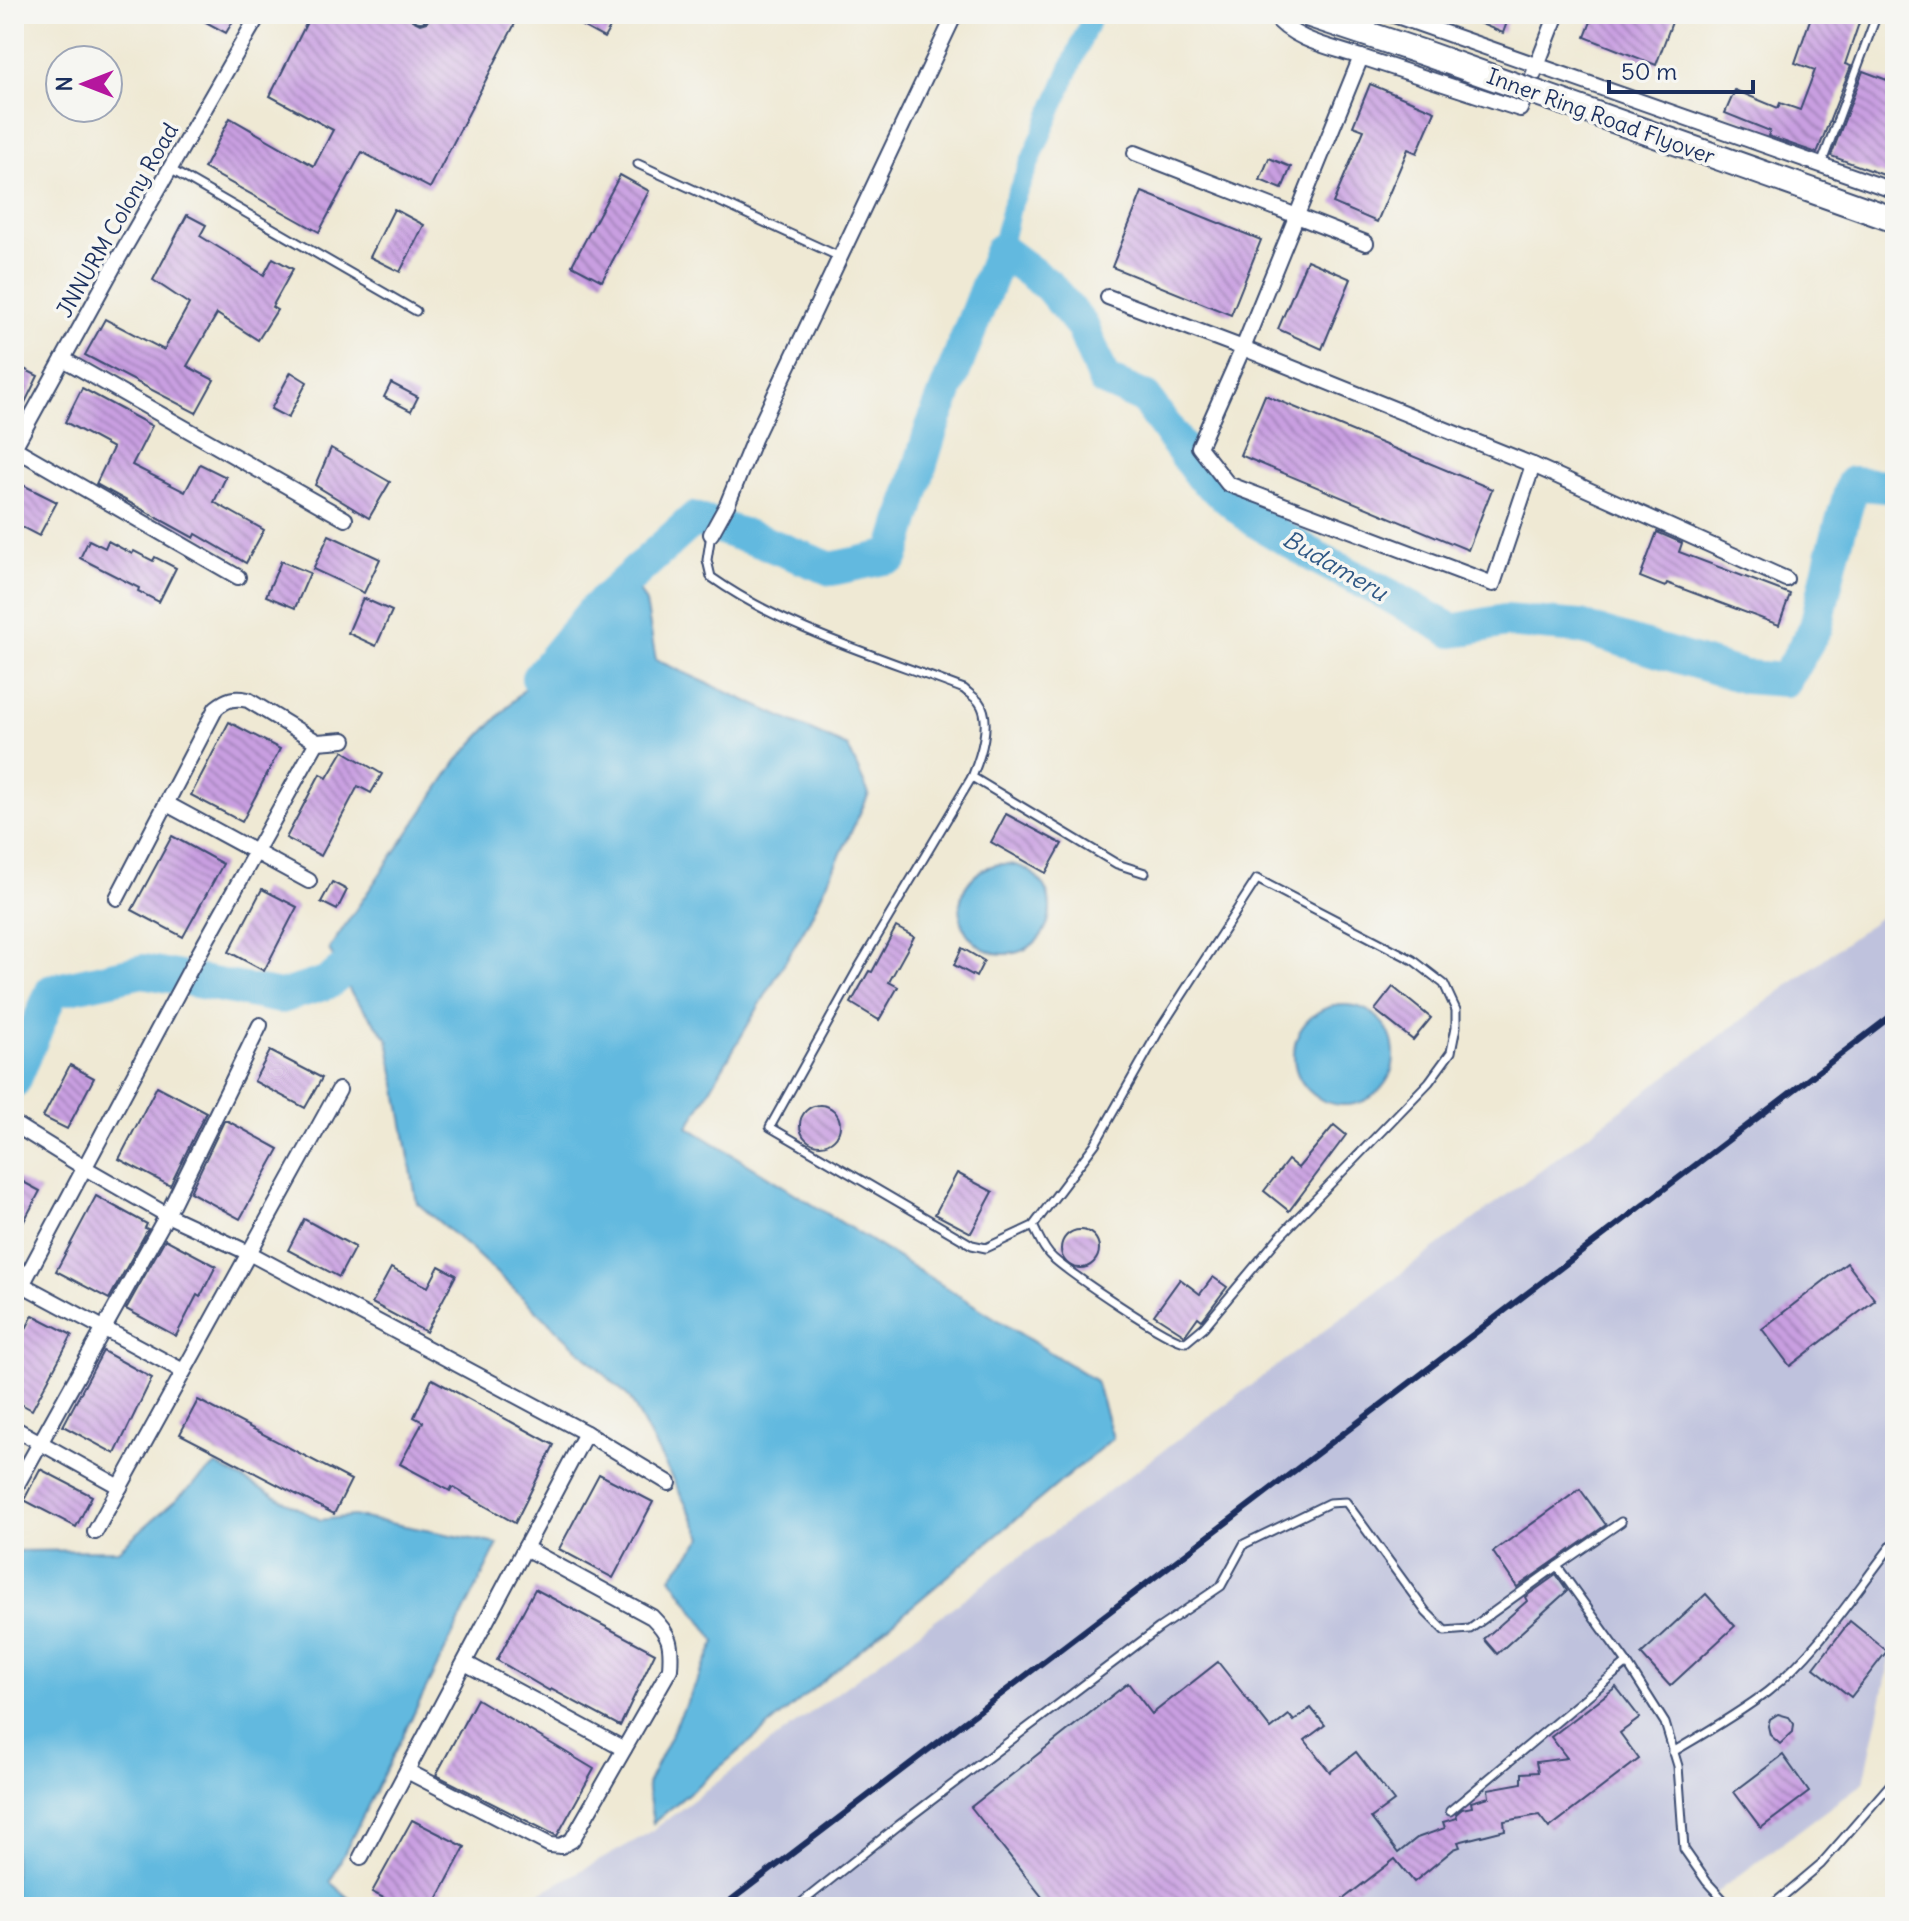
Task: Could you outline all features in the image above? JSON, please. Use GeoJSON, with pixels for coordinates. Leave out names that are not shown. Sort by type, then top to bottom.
{"type":"FeatureCollection","features":[{"type":"Feature","properties":{"kind":"main road","name":"Inner Ring Road Flyover"},"geometry":{"type":"LineString","coordinates":[[1307,14],[1895,220]]}},
{"type":"Feature","properties":{"kind":"street","name":"JNNURM Colony Road"},"geometry":{"type":"LineString","coordinates":[[14,448],[259,14]]}},
{"type":"Feature","properties":{"kind":"street"},"geometry":{"type":"LineString","coordinates":[[711,534],[955,14]]}},
{"type":"Feature","properties":{"kind":"street"},"geometry":{"type":"LineString","coordinates":[[1273,14],[1282,26],[1323,44],[1520,109],[1557,14]]}},
{"type":"Feature","properties":{"kind":"street"},"geometry":{"type":"LineString","coordinates":[[1391,14],[1895,191]]}},
{"type":"Feature","properties":{"kind":"street"},"geometry":{"type":"LineString","coordinates":[[1361,57],[1243,348],[1199,447],[1228,484],[1493,584],[1533,465]]}},
{"type":"Feature","properties":{"kind":"street"},"geometry":{"type":"LineString","coordinates":[[1135,153],[1366,243]]}},
{"type":"Feature","properties":{"kind":"street"},"geometry":{"type":"LineString","coordinates":[[1108,297],[1533,465],[1786,579]]}},
{"type":"Feature","properties":{"kind":"street"},"geometry":{"type":"LineString","coordinates":[[63,359],[345,519]]}},
{"type":"Feature","properties":{"kind":"street"},"geometry":{"type":"LineString","coordinates":[[14,448],[238,577]]}},
{"type":"Feature","properties":{"kind":"street"},"geometry":{"type":"LineString","coordinates":[[117,898],[216,708],[224,701],[236,698],[248,700],[317,742],[344,740]]}},
{"type":"Feature","properties":{"kind":"street"},"geometry":{"type":"LineString","coordinates":[[14,1300],[191,968],[317,742]]}},
{"type":"Feature","properties":{"kind":"street"},"geometry":{"type":"LineString","coordinates":[[167,804],[309,881]]}},
{"type":"Feature","properties":{"kind":"street"},"geometry":{"type":"LineString","coordinates":[[14,1490],[167,1215],[260,1025]]}},
{"type":"Feature","properties":{"kind":"street"},"geometry":{"type":"LineString","coordinates":[[95,1532],[339,1090]]}},
{"type":"Feature","properties":{"kind":"street"},"geometry":{"type":"LineString","coordinates":[[14,1124],[167,1215],[249,1253],[586,1433],[669,1483]]}},
{"type":"Feature","properties":{"kind":"street"},"geometry":{"type":"LineString","coordinates":[[23,1285],[183,1371]]}},
{"type":"Feature","properties":{"kind":"street"},"geometry":{"type":"LineString","coordinates":[[14,1428],[120,1487]]}},
{"type":"Feature","properties":{"kind":"street"},"geometry":{"type":"LineString","coordinates":[[361,1857],[586,1433]]}},
{"type":"Feature","properties":{"kind":"street"},"geometry":{"type":"LineString","coordinates":[[407,1771],[550,1845],[561,1846],[572,1840],[670,1669],[672,1650],[667,1632],[652,1617],[525,1548]]}},
{"type":"Feature","properties":{"kind":"street"},"geometry":{"type":"LineString","coordinates":[[465,1663],[624,1749]]}},
{"type":"Feature","properties":{"kind":"lane"},"geometry":{"type":"LineString","coordinates":[[1821,165],[1877,14]]}},
{"type":"Feature","properties":{"kind":"lane"},"geometry":{"type":"LineString","coordinates":[[638,164],[840,257]]}},
{"type":"Feature","properties":{"kind":"lane"},"geometry":{"type":"LineString","coordinates":[[170,169],[416,311]]}},
{"type":"Feature","properties":{"kind":"lane"},"geometry":{"type":"LineString","coordinates":[[711,534],[707,560],[711,577],[776,617],[964,689],[980,702],[984,716],[983,743],[972,777],[859,967],[770,1127],[972,1245],[986,1248],[1033,1226],[1095,1144],[1160,1029],[1257,879],[1413,960],[1444,984],[1456,1010],[1451,1052],[1429,1082],[1280,1236],[1204,1327],[1186,1342],[1178,1342],[1155,1328],[1050,1256],[1033,1226]]}},
{"type":"Feature","properties":{"kind":"lane"},"geometry":{"type":"LineString","coordinates":[[972,777],[1117,864],[1145,873]]}},
{"type":"Feature","properties":{"kind":"lane"},"geometry":{"type":"LineString","coordinates":[[796,1907],[1159,1628],[1221,1586],[1244,1544],[1329,1503],[1346,1502],[1426,1612],[1445,1631],[1470,1629],[1621,1522]]}},
{"type":"Feature","properties":{"kind":"lane"},"geometry":{"type":"LineString","coordinates":[[1673,1752],[1769,1690],[1810,1651],[1895,1541]]}},
{"type":"Feature","properties":{"kind":"lane"},"geometry":{"type":"LineString","coordinates":[[1557,1566],[1627,1663],[1665,1723],[1678,1766],[1684,1849],[1707,1882],[1730,1907]]}},
{"type":"Feature","properties":{"kind":"lane"},"geometry":{"type":"LineString","coordinates":[[1450,1811],[1627,1663]]}},
{"type":"Feature","properties":{"kind":"lane"},"geometry":{"type":"LineString","coordinates":[[1770,1907],[1821,1864],[1895,1779]]}},
{"type":"Feature","properties":{"kind":"shaded area"},"geometry":{"type":"Polygon","coordinates":[[[1895,906],[1895,1652],[1890,1661],[1864,1782],[1697,1907],[515,1907],[649,1833],[1895,906]]]}},
{"type":"Feature","properties":{"kind":"water"},"geometry":{"type":"Polygon","coordinates":[[[631,575],[646,603],[656,660],[848,747],[869,794],[809,921],[688,1127],[1096,1381],[1113,1438],[653,1823],[647,1784],[716,1642],[671,1577],[703,1537],[630,1398],[472,1250],[417,1203],[388,1039],[351,993],[329,949],[457,761],[631,575]]]}},
{"type":"Feature","properties":{"kind":"water"},"geometry":{"type":"Polygon","coordinates":[[[1005,864],[1022,867],[1037,877],[1047,892],[1050,909],[1047,926],[1037,941],[1022,951],[1005,954],[988,951],[973,941],[963,926],[960,909],[963,892],[973,877],[988,867],[1005,864]]]}},
{"type":"Feature","properties":{"kind":"water"},"geometry":{"type":"Polygon","coordinates":[[[1344,1005],[1372,1013],[1386,1027],[1394,1055],[1386,1083],[1372,1097],[1344,1105],[1316,1097],[1302,1083],[1294,1055],[1302,1027],[1316,1013],[1344,1005]]]}},
{"type":"Feature","properties":{"kind":"water"},"geometry":{"type":"Polygon","coordinates":[[[216,1465],[320,1520],[353,1516],[498,1544],[330,1882],[359,1907],[14,1907],[14,1551],[118,1550],[216,1465]]]}},
{"type":"Feature","properties":{"kind":"building"},"geometry":{"type":"Polygon","coordinates":[[[191,14],[237,14],[226,33],[191,14]]]}},
{"type":"Feature","properties":{"kind":"building"},"geometry":{"type":"Polygon","coordinates":[[[311,14],[410,14],[412,20],[420,24],[427,22],[431,14],[520,14],[430,188],[362,152],[319,232],[204,168],[230,118],[314,166],[333,130],[270,96],[311,14]]]}},
{"type":"Feature","properties":{"kind":"building"},"geometry":{"type":"Polygon","coordinates":[[[560,14],[618,14],[604,38],[560,14]]]}},
{"type":"Feature","properties":{"kind":"building"},"geometry":{"type":"Polygon","coordinates":[[[1457,14],[1510,14],[1503,33],[1457,14]]]}},
{"type":"Feature","properties":{"kind":"building"},"geometry":{"type":"Polygon","coordinates":[[[1594,14],[1675,14],[1656,65],[1585,37],[1594,14]]]}},
{"type":"Feature","properties":{"kind":"building"},"geometry":{"type":"Polygon","coordinates":[[[1812,14],[1833,14],[1859,23],[1845,64],[1851,66],[1817,153],[1768,136],[1770,131],[1725,113],[1735,90],[1778,108],[1780,103],[1800,110],[1815,70],[1795,63],[1812,14]]]}},
{"type":"Feature","properties":{"kind":"building"},"geometry":{"type":"Polygon","coordinates":[[[1863,71],[1895,83],[1895,179],[1831,156],[1863,71]]]}},
{"type":"Feature","properties":{"kind":"building"},"geometry":{"type":"Polygon","coordinates":[[[1370,84],[1435,111],[1417,153],[1408,149],[1377,222],[1333,203],[1364,130],[1353,126],[1370,84]]]}},
{"type":"Feature","properties":{"kind":"building"},"geometry":{"type":"Polygon","coordinates":[[[1269,158],[1291,167],[1282,189],[1260,180],[1269,158]]]}},
{"type":"Feature","properties":{"kind":"building"},"geometry":{"type":"Polygon","coordinates":[[[620,175],[649,191],[602,281],[572,265],[620,175]]]}},
{"type":"Feature","properties":{"kind":"building"},"geometry":{"type":"Polygon","coordinates":[[[1142,192],[1261,240],[1231,315],[1112,267],[1142,192]]]}},
{"type":"Feature","properties":{"kind":"building"},"geometry":{"type":"Polygon","coordinates":[[[394,209],[424,225],[400,272],[370,257],[394,209]]]}},
{"type":"Feature","properties":{"kind":"building"},"geometry":{"type":"Polygon","coordinates":[[[187,215],[206,225],[200,236],[264,275],[273,258],[293,269],[272,307],[277,310],[258,340],[217,314],[187,366],[214,380],[196,413],[85,355],[105,319],[164,350],[189,304],[153,280],[187,215]]]}},
{"type":"Feature","properties":{"kind":"building"},"geometry":{"type":"Polygon","coordinates":[[[1307,260],[1351,279],[1322,349],[1278,329],[1307,260]]]}},
{"type":"Feature","properties":{"kind":"building"},"geometry":{"type":"Polygon","coordinates":[[[14,364],[38,376],[14,425],[14,364]]]}},
{"type":"Feature","properties":{"kind":"building"},"geometry":{"type":"Polygon","coordinates":[[[291,372],[307,382],[288,418],[271,409],[291,372]]]}},
{"type":"Feature","properties":{"kind":"building"},"geometry":{"type":"Polygon","coordinates":[[[391,383],[418,397],[411,411],[384,397],[391,383]]]}},
{"type":"Feature","properties":{"kind":"building"},"geometry":{"type":"Polygon","coordinates":[[[82,388],[152,426],[132,465],[185,492],[200,464],[226,477],[214,502],[264,530],[246,563],[96,484],[113,448],[65,422],[82,388]]]}},
{"type":"Feature","properties":{"kind":"building"},"geometry":{"type":"Polygon","coordinates":[[[1265,395],[1492,489],[1468,550],[1240,455],[1265,395]]]}},
{"type":"Feature","properties":{"kind":"building"},"geometry":{"type":"Polygon","coordinates":[[[331,448],[390,482],[369,518],[315,485],[331,448]]]}},
{"type":"Feature","properties":{"kind":"building"},"geometry":{"type":"Polygon","coordinates":[[[19,483],[57,502],[39,536],[14,523],[14,493],[19,483]]]}},
{"type":"Feature","properties":{"kind":"building"},"geometry":{"type":"Polygon","coordinates":[[[1657,532],[1682,543],[1679,552],[1790,594],[1779,625],[1667,583],[1665,587],[1640,577],[1657,532]]]}},
{"type":"Feature","properties":{"kind":"building"},"geometry":{"type":"Polygon","coordinates":[[[329,535],[380,559],[364,593],[313,569],[329,535]]]}},
{"type":"Feature","properties":{"kind":"building"},"geometry":{"type":"Polygon","coordinates":[[[89,540],[105,548],[108,541],[132,554],[134,551],[153,561],[155,557],[176,568],[159,602],[138,591],[139,588],[80,558],[89,540]]]}},
{"type":"Feature","properties":{"kind":"building"},"geometry":{"type":"Polygon","coordinates":[[[281,561],[310,573],[295,608],[266,596],[281,561]]]}},
{"type":"Feature","properties":{"kind":"building"},"geometry":{"type":"Polygon","coordinates":[[[363,598],[392,611],[376,646],[348,633],[363,598]]]}},
{"type":"Feature","properties":{"kind":"building"},"geometry":{"type":"Polygon","coordinates":[[[229,722],[280,749],[242,822],[191,795],[229,722]]]}},
{"type":"Feature","properties":{"kind":"building"},"geometry":{"type":"Polygon","coordinates":[[[343,751],[382,774],[371,793],[358,786],[321,856],[286,838],[320,774],[327,778],[343,751]]]}},
{"type":"Feature","properties":{"kind":"building"},"geometry":{"type":"Polygon","coordinates":[[[1006,814],[1062,844],[1046,873],[991,842],[1006,814]]]}},
{"type":"Feature","properties":{"kind":"building"},"geometry":{"type":"Polygon","coordinates":[[[172,836],[223,864],[183,937],[132,910],[172,836]]]}},
{"type":"Feature","properties":{"kind":"building"},"geometry":{"type":"Polygon","coordinates":[[[332,882],[347,890],[337,910],[321,902],[332,882]]]}},
{"type":"Feature","properties":{"kind":"building"},"geometry":{"type":"Polygon","coordinates":[[[262,889],[297,907],[264,971],[229,952],[262,889]]]}},
{"type":"Feature","properties":{"kind":"building"},"geometry":{"type":"Polygon","coordinates":[[[896,927],[914,937],[889,982],[898,987],[879,1020],[851,1003],[896,927]]]}},
{"type":"Feature","properties":{"kind":"building"},"geometry":{"type":"Polygon","coordinates":[[[962,948],[984,961],[976,977],[954,965],[962,948]]]}},
{"type":"Feature","properties":{"kind":"building"},"geometry":{"type":"Polygon","coordinates":[[[1393,987],[1431,1018],[1413,1040],[1375,1010],[1393,987]]]}},
{"type":"Feature","properties":{"kind":"building"},"geometry":{"type":"Polygon","coordinates":[[[270,1051],[322,1078],[305,1108],[254,1081],[270,1051]]]}},
{"type":"Feature","properties":{"kind":"building"},"geometry":{"type":"Polygon","coordinates":[[[70,1065],[94,1078],[67,1129],[43,1117],[70,1065]]]}},
{"type":"Feature","properties":{"kind":"building"},"geometry":{"type":"Polygon","coordinates":[[[157,1086],[206,1112],[170,1186],[119,1159],[157,1086]]]}},
{"type":"Feature","properties":{"kind":"building"},"geometry":{"type":"Polygon","coordinates":[[[820,1105],[834,1111],[840,1125],[834,1139],[820,1145],[806,1139],[800,1125],[806,1111],[820,1105]]]}},
{"type":"Feature","properties":{"kind":"building"},"geometry":{"type":"Polygon","coordinates":[[[224,1121],[279,1149],[240,1219],[190,1192],[224,1121]]]}},
{"type":"Feature","properties":{"kind":"building"},"geometry":{"type":"Polygon","coordinates":[[[1334,1125],[1346,1135],[1289,1211],[1264,1191],[1288,1160],[1298,1168],[1334,1125]]]}},
{"type":"Feature","properties":{"kind":"building"},"geometry":{"type":"Polygon","coordinates":[[[957,1173],[993,1192],[971,1233],[935,1214],[957,1173]]]}},
{"type":"Feature","properties":{"kind":"building"},"geometry":{"type":"Polygon","coordinates":[[[14,1177],[40,1191],[14,1240],[14,1177]]]}},
{"type":"Feature","properties":{"kind":"building"},"geometry":{"type":"Polygon","coordinates":[[[96,1196],[147,1224],[145,1228],[148,1229],[109,1299],[56,1271],[96,1196]]]}},
{"type":"Feature","properties":{"kind":"building"},"geometry":{"type":"Polygon","coordinates":[[[304,1219],[355,1247],[339,1277],[288,1250],[304,1219]]]}},
{"type":"Feature","properties":{"kind":"building"},"geometry":{"type":"Polygon","coordinates":[[[1080,1230],[1094,1235],[1099,1249],[1094,1263],[1080,1268],[1066,1263],[1061,1249],[1066,1235],[1080,1230]]]}},
{"type":"Feature","properties":{"kind":"building"},"geometry":{"type":"Polygon","coordinates":[[[165,1239],[216,1266],[176,1336],[126,1309],[165,1239]]]}},
{"type":"Feature","properties":{"kind":"building"},"geometry":{"type":"Polygon","coordinates":[[[1847,1263],[1875,1300],[1790,1366],[1762,1329],[1847,1263]]]}},
{"type":"Feature","properties":{"kind":"building"},"geometry":{"type":"Polygon","coordinates":[[[439,1266],[456,1275],[426,1332],[372,1303],[391,1268],[428,1287],[439,1266]]]}},
{"type":"Feature","properties":{"kind":"building"},"geometry":{"type":"Polygon","coordinates":[[[1213,1277],[1227,1287],[1202,1320],[1198,1317],[1185,1335],[1154,1315],[1180,1279],[1200,1294],[1213,1277]]]}},
{"type":"Feature","properties":{"kind":"building"},"geometry":{"type":"Polygon","coordinates":[[[33,1315],[72,1335],[32,1410],[14,1400],[14,1352],[33,1315]]]}},
{"type":"Feature","properties":{"kind":"building"},"geometry":{"type":"Polygon","coordinates":[[[103,1351],[152,1378],[115,1454],[63,1426],[103,1351]]]}},
{"type":"Feature","properties":{"kind":"building"},"geometry":{"type":"Polygon","coordinates":[[[432,1379],[554,1445],[515,1523],[452,1487],[450,1491],[400,1464],[423,1422],[414,1417],[432,1379]]]}},
{"type":"Feature","properties":{"kind":"building"},"geometry":{"type":"Polygon","coordinates":[[[198,1400],[351,1480],[334,1514],[180,1434],[198,1400]]]}},
{"type":"Feature","properties":{"kind":"building"},"geometry":{"type":"Polygon","coordinates":[[[40,1469],[92,1496],[76,1527],[24,1500],[40,1469]]]}},
{"type":"Feature","properties":{"kind":"building"},"geometry":{"type":"Polygon","coordinates":[[[599,1474],[653,1502],[613,1578],[559,1549],[599,1474]]]}},
{"type":"Feature","properties":{"kind":"building"},"geometry":{"type":"Polygon","coordinates":[[[1580,1489],[1606,1525],[1517,1587],[1493,1552],[1580,1489]]]}},
{"type":"Feature","properties":{"kind":"building"},"geometry":{"type":"Polygon","coordinates":[[[1556,1575],[1567,1591],[1497,1654],[1484,1639],[1527,1601],[1525,1597],[1556,1575]]]}},
{"type":"Feature","properties":{"kind":"building"},"geometry":{"type":"Polygon","coordinates":[[[535,1589],[655,1653],[620,1726],[497,1660],[535,1589]]]}},
{"type":"Feature","properties":{"kind":"building"},"geometry":{"type":"Polygon","coordinates":[[[1706,1594],[1735,1626],[1670,1686],[1641,1654],[1706,1594]]]}},
{"type":"Feature","properties":{"kind":"building"},"geometry":{"type":"Polygon","coordinates":[[[1850,1621],[1887,1651],[1851,1697],[1814,1668],[1850,1621]]]}},
{"type":"Feature","properties":{"kind":"building"},"geometry":{"type":"Polygon","coordinates":[[[1218,1662],[1271,1729],[1289,1715],[1294,1721],[1311,1708],[1325,1725],[1305,1740],[1330,1772],[1356,1752],[1394,1801],[1371,1818],[1398,1853],[1417,1838],[1445,1828],[1443,1822],[1457,1818],[1456,1814],[1462,1809],[1472,1807],[1471,1802],[1489,1797],[1488,1789],[1522,1783],[1522,1773],[1538,1772],[1536,1762],[1567,1758],[1551,1737],[1616,1687],[1640,1718],[1620,1733],[1639,1759],[1549,1828],[1539,1815],[1504,1821],[1505,1830],[1458,1842],[1460,1847],[1414,1882],[1395,1859],[1333,1907],[1050,1907],[971,1807],[1128,1683],[1152,1714],[1218,1662]]]}},
{"type":"Feature","properties":{"kind":"building"},"geometry":{"type":"Polygon","coordinates":[[[477,1699],[594,1769],[557,1836],[436,1775],[477,1699]]]}},
{"type":"Feature","properties":{"kind":"building"},"geometry":{"type":"Polygon","coordinates":[[[1778,1714],[1789,1717],[1794,1724],[1793,1732],[1780,1744],[1770,1735],[1768,1726],[1770,1719],[1778,1714]]]}},
{"type":"Feature","properties":{"kind":"building"},"geometry":{"type":"Polygon","coordinates":[[[1783,1755],[1809,1792],[1761,1828],[1734,1792],[1783,1755]]]}},
{"type":"Feature","properties":{"kind":"building"},"geometry":{"type":"Polygon","coordinates":[[[412,1820],[465,1847],[433,1907],[401,1907],[372,1892],[412,1820]]]}},
{"type":"Feature","properties":{"kind":"waterway","name":"Budameru"},"geometry":{"type":"LineString","coordinates":[[1001,250],[1011,207],[1093,14]]}},
{"type":"Feature","properties":{"kind":"waterway","name":"Budameru"},"geometry":{"type":"LineString","coordinates":[[538,678],[594,610],[694,519],[831,569],[893,556],[931,430],[1001,250],[1049,286],[1082,326],[1104,380],[1145,398],[1201,476],[1254,520],[1452,631],[1505,621],[1580,627],[1745,677],[1785,680],[1816,627],[1853,483],[1895,487]]}},
{"type":"Feature","properties":{"kind":"waterway"},"geometry":{"type":"LineString","coordinates":[[14,1081],[52,991],[143,971],[281,997],[329,982],[350,965],[363,934]]}},
{"type":"Feature","properties":{"kind":"railway"},"geometry":{"type":"LineString","coordinates":[[722,1907],[1895,1013]]}}]}
